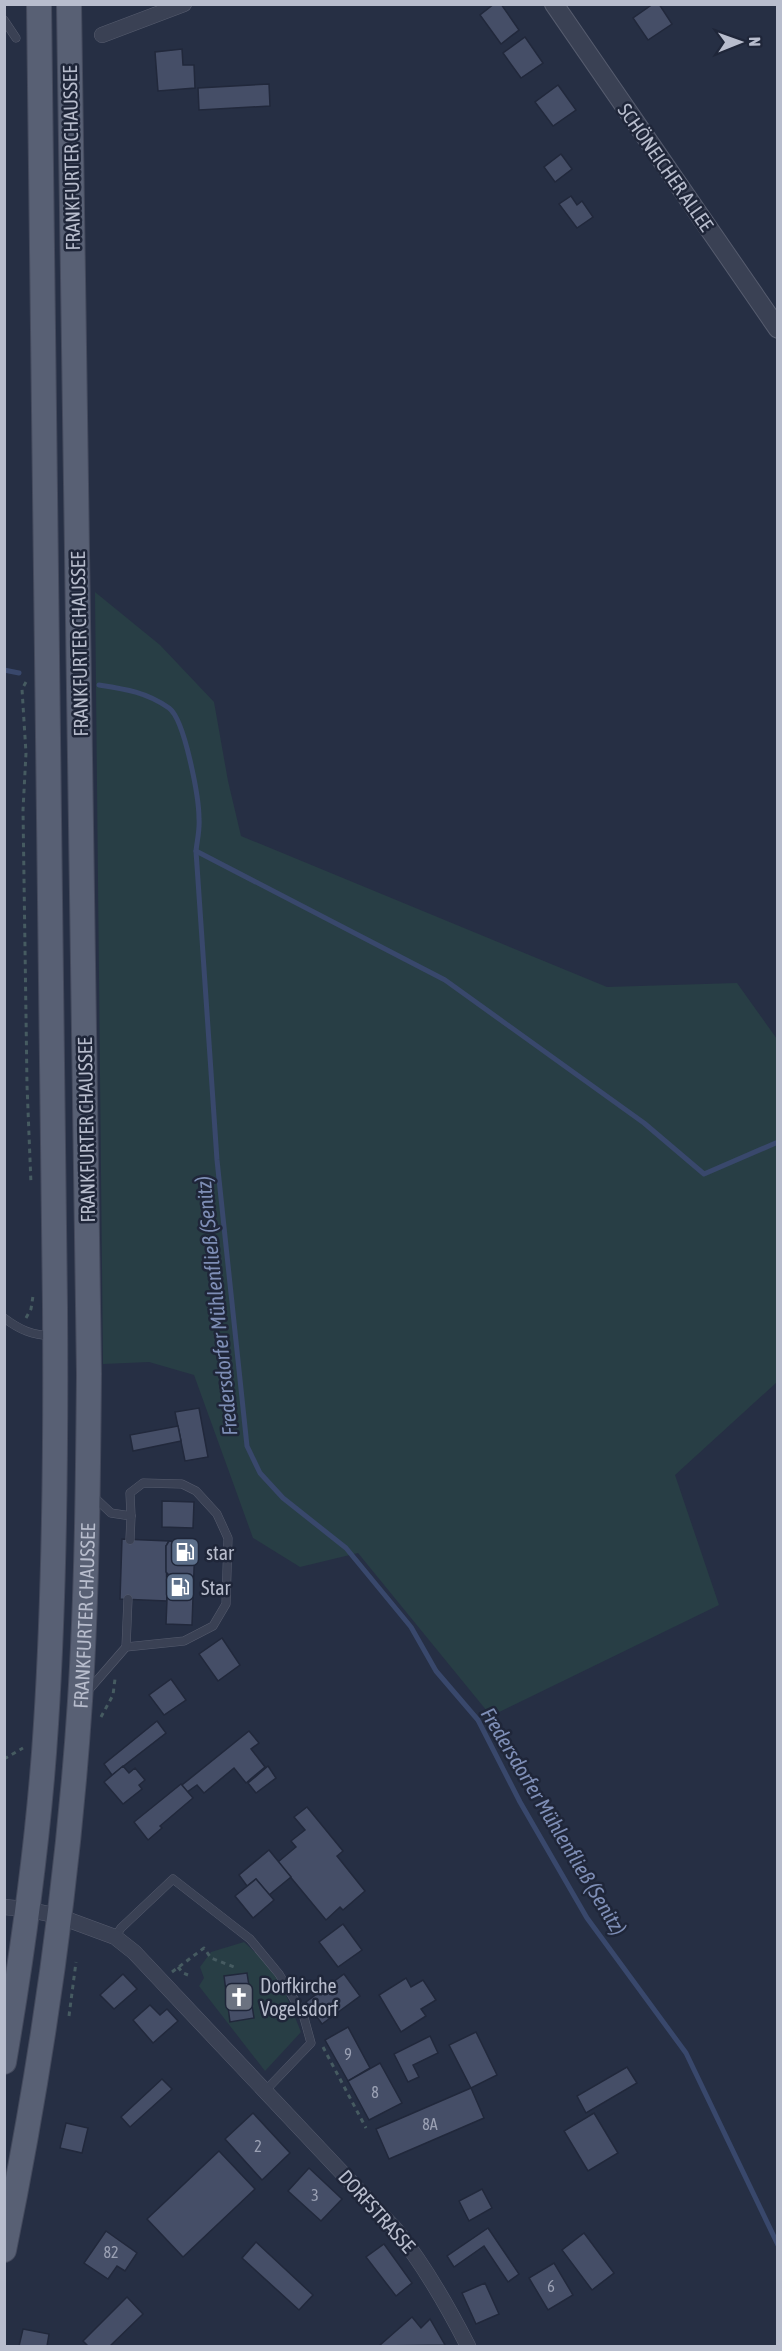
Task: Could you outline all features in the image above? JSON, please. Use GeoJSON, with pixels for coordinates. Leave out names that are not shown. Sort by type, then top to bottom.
{"type":"FeatureCollection","features":[{"type":"Feature","properties":{"kind":"main road","name":"FRANKFURTER CHAUSSEE"},"geometry":{"type":"LineString","coordinates":[[4,2062],[15,1908],[46,1725],[55,1509],[56,1337],[39,4]]}},
{"type":"Feature","properties":{"kind":"main road","name":"FRANKFURTER CHAUSSEE"},"geometry":{"type":"LineString","coordinates":[[4,2250],[33,2095],[68,1832],[80,1701],[88,1491],[89,1374],[69,4]]}},
{"type":"Feature","properties":{"kind":"street"},"geometry":{"type":"LineString","coordinates":[[102,35],[184,4]]}},
{"type":"Feature","properties":{"kind":"street","name":"SCHÖNEICHER ALLEE"},"geometry":{"type":"LineString","coordinates":[[554,4],[777,329]]}},
{"type":"Feature","properties":{"kind":"street","name":"DORFSTRASSE"},"geometry":{"type":"LineString","coordinates":[[15,1908],[58,1916],[115,1937],[134,1952],[396,2230],[417,2255],[440,2292],[468,2346]]}},
{"type":"Feature","properties":{"kind":"lane"},"geometry":{"type":"LineString","coordinates":[[4,20],[16,38]]}},
{"type":"Feature","properties":{"kind":"lane"},"geometry":{"type":"LineString","coordinates":[[4,1318],[20,1330],[56,1337]]}},
{"type":"Feature","properties":{"kind":"lane"},"geometry":{"type":"LineString","coordinates":[[126,1647],[184,1641],[213,1626],[226,1604],[228,1538],[217,1514],[196,1491],[182,1484],[143,1483],[130,1493],[130,1540]]}},
{"type":"Feature","properties":{"kind":"lane"},"geometry":{"type":"LineString","coordinates":[[88,1491],[111,1513],[131,1516]]}},
{"type":"Feature","properties":{"kind":"lane"},"geometry":{"type":"LineString","coordinates":[[80,1701],[126,1647],[128,1599]]}},
{"type":"Feature","properties":{"kind":"lane"},"geometry":{"type":"LineString","coordinates":[[115,1937],[121,1928],[173,1879],[250,1939],[279,1974],[303,2014],[311,2043],[265,2091]]}},
{"type":"Feature","properties":{"kind":"path"},"geometry":{"type":"LineString","coordinates":[[99,1721],[113,1695],[115,1660]]}},
{"type":"Feature","properties":{"kind":"path"},"geometry":{"type":"LineString","coordinates":[[4,1760],[29,1747]]}},
{"type":"Feature","properties":{"kind":"path"},"geometry":{"type":"LineString","coordinates":[[160,1980],[204,1948],[211,1958],[234,1967]]}},
{"type":"Feature","properties":{"kind":"path"},"geometry":{"type":"LineString","coordinates":[[69,2016],[76,1962]]}},
{"type":"Feature","properties":{"kind":"path"},"geometry":{"type":"LineString","coordinates":[[178,1967],[188,1975]]}},
{"type":"Feature","properties":{"kind":"path"},"geometry":{"type":"LineString","coordinates":[[318,2038],[366,2128]]}},
{"type":"Feature","properties":{"kind":"shaded area"},"geometry":{"type":"Polygon","coordinates":[[[95,592],[160,645],[214,702],[228,781],[241,836],[607,987],[737,983],[777,1039],[777,1382],[675,1475],[719,1605],[491,1716],[358,1553],[300,1567],[253,1538],[194,1375],[149,1362],[103,1364],[95,592]]]}},
{"type":"Feature","properties":{"kind":"shaded area"},"geometry":{"type":"Polygon","coordinates":[[[244,1942],[277,1973],[301,2032],[265,2071],[199,1986],[204,1978],[200,1967],[211,1952],[244,1942]]]}},
{"type":"Feature","properties":{"kind":"building"},"geometry":{"type":"Polygon","coordinates":[[[494,4],[501,4],[519,30],[501,44],[480,15],[494,4]]]}},
{"type":"Feature","properties":{"kind":"building"},"geometry":{"type":"Polygon","coordinates":[[[653,4],[659,4],[672,24],[648,40],[633,18],[653,4]]]}},
{"type":"Feature","properties":{"kind":"building"},"geometry":{"type":"Polygon","coordinates":[[[525,37],[543,63],[521,78],[503,53],[525,37]]]}},
{"type":"Feature","properties":{"kind":"building"},"geometry":{"type":"Polygon","coordinates":[[[182,49],[183,65],[194,65],[195,88],[158,91],[155,52],[182,49]]]}},
{"type":"Feature","properties":{"kind":"building"},"geometry":{"type":"Polygon","coordinates":[[[269,84],[270,106],[199,110],[198,88],[269,84]]]}},
{"type":"Feature","properties":{"kind":"building"},"geometry":{"type":"Polygon","coordinates":[[[558,85],[576,110],[553,126],[535,102],[558,85]]]}},
{"type":"Feature","properties":{"kind":"building"},"geometry":{"type":"Polygon","coordinates":[[[561,154],[572,169],[555,182],[544,167],[561,154]]]}},
{"type":"Feature","properties":{"kind":"building"},"geometry":{"type":"Polygon","coordinates":[[[571,196],[577,205],[582,201],[593,217],[577,228],[559,204],[571,196]]]}},
{"type":"Feature","properties":{"kind":"building"},"geometry":{"type":"Polygon","coordinates":[[[199,1408],[208,1457],[185,1461],[175,1412],[199,1408]]]}},
{"type":"Feature","properties":{"kind":"building"},"geometry":{"type":"Polygon","coordinates":[[[178,1426],[181,1441],[133,1451],[130,1435],[178,1426]]]}},
{"type":"Feature","properties":{"kind":"building"},"geometry":{"type":"Polygon","coordinates":[[[162,1501],[194,1502],[193,1528],[162,1527],[162,1501]]]}},
{"type":"Feature","properties":{"kind":"building"},"geometry":{"type":"Polygon","coordinates":[[[122,1539],[169,1541],[166,1546],[167,1601],[120,1599],[122,1539]]]}},
{"type":"Feature","properties":{"kind":"building","name":"Star"},"geometry":{"type":"Polygon","coordinates":[[[169,1541],[195,1542],[192,1625],[166,1624],[168,1574],[166,1572],[166,1546],[169,1541]]]}},
{"type":"Feature","properties":{"kind":"building"},"geometry":{"type":"Polygon","coordinates":[[[222,1638],[240,1665],[218,1681],[199,1654],[222,1638]]]}},
{"type":"Feature","properties":{"kind":"building"},"geometry":{"type":"Polygon","coordinates":[[[171,1679],[186,1700],[164,1715],[149,1695],[171,1679]]]}},
{"type":"Feature","properties":{"kind":"building"},"geometry":{"type":"Polygon","coordinates":[[[157,1721],[166,1733],[112,1775],[104,1764],[157,1721]]]}},
{"type":"Feature","properties":{"kind":"building"},"geometry":{"type":"Polygon","coordinates":[[[249,1731],[259,1743],[251,1749],[265,1767],[246,1783],[234,1768],[204,1793],[197,1785],[187,1792],[182,1785],[249,1731]]]}},
{"type":"Feature","properties":{"kind":"building"},"geometry":{"type":"Polygon","coordinates":[[[123,1766],[129,1773],[135,1768],[145,1780],[139,1785],[142,1789],[123,1804],[104,1782],[123,1766]]]}},
{"type":"Feature","properties":{"kind":"building"},"geometry":{"type":"Polygon","coordinates":[[[268,1766],[276,1778],[256,1793],[248,1783],[268,1766]]]}},
{"type":"Feature","properties":{"kind":"building"},"geometry":{"type":"Polygon","coordinates":[[[181,1784],[193,1798],[160,1826],[162,1828],[148,1840],[134,1822],[181,1784]]]}},
{"type":"Feature","properties":{"kind":"building"},"geometry":{"type":"Polygon","coordinates":[[[307,1807],[343,1851],[337,1856],[365,1891],[343,1910],[340,1907],[326,1920],[278,1862],[296,1847],[291,1841],[305,1830],[294,1817],[307,1807]]]}},
{"type":"Feature","properties":{"kind":"building"},"geometry":{"type":"Polygon","coordinates":[[[269,1850],[291,1877],[269,1895],[256,1879],[247,1886],[239,1875],[269,1850]]]}},
{"type":"Feature","properties":{"kind":"building"},"geometry":{"type":"Polygon","coordinates":[[[256,1879],[274,1900],[253,1918],[235,1896],[256,1879]]]}},
{"type":"Feature","properties":{"kind":"building"},"geometry":{"type":"Polygon","coordinates":[[[343,1924],[362,1950],[338,1967],[319,1942],[343,1924]]]}},
{"type":"Feature","properties":{"kind":"building","name":"Dorfkirche Vogelsdorf"},"geometry":{"type":"Polygon","coordinates":[[[247,1973],[254,2018],[230,2022],[224,1976],[247,1973]]]}},
{"type":"Feature","properties":{"kind":"building"},"geometry":{"type":"Polygon","coordinates":[[[123,1974],[137,1989],[114,2009],[100,1995],[123,1974]]]}},
{"type":"Feature","properties":{"kind":"building"},"geometry":{"type":"Polygon","coordinates":[[[344,1974],[360,1996],[322,2024],[306,2002],[344,1974]]]}},
{"type":"Feature","properties":{"kind":"building"},"geometry":{"type":"Polygon","coordinates":[[[406,1978],[411,1987],[423,1980],[436,2000],[421,2009],[426,2016],[401,2032],[379,1995],[406,1978]]]}},
{"type":"Feature","properties":{"kind":"building"},"geometry":{"type":"Polygon","coordinates":[[[150,2005],[160,2015],[167,2009],[178,2021],[153,2043],[133,2020],[150,2005]]]}},
{"type":"Feature","properties":{"kind":"building"},"geometry":{"type":"Polygon","coordinates":[[[348,2027],[370,2068],[348,2081],[325,2040],[348,2027]]]}},
{"type":"Feature","properties":{"kind":"building"},"geometry":{"type":"Polygon","coordinates":[[[476,2032],[497,2075],[471,2088],[449,2045],[476,2032]]]}},
{"type":"Feature","properties":{"kind":"building"},"geometry":{"type":"Polygon","coordinates":[[[430,2036],[438,2053],[413,2065],[419,2077],[408,2082],[394,2054],[430,2036]]]}},
{"type":"Feature","properties":{"kind":"building"},"geometry":{"type":"Polygon","coordinates":[[[380,2063],[402,2103],[369,2120],[348,2081],[380,2063]]]}},
{"type":"Feature","properties":{"kind":"building"},"geometry":{"type":"Polygon","coordinates":[[[627,2067],[637,2083],[586,2113],[577,2096],[627,2067]]]}},
{"type":"Feature","properties":{"kind":"building"},"geometry":{"type":"Polygon","coordinates":[[[162,2079],[172,2089],[130,2127],[121,2117],[162,2079]]]}},
{"type":"Feature","properties":{"kind":"building"},"geometry":{"type":"Polygon","coordinates":[[[471,2088],[484,2118],[389,2159],[376,2129],[471,2088]]]}},
{"type":"Feature","properties":{"kind":"building"},"geometry":{"type":"Polygon","coordinates":[[[253,2113],[290,2153],[262,2180],[225,2139],[253,2113]]]}},
{"type":"Feature","properties":{"kind":"building"},"geometry":{"type":"Polygon","coordinates":[[[594,2113],[618,2153],[588,2171],[564,2131],[594,2113]]]}},
{"type":"Feature","properties":{"kind":"building"},"geometry":{"type":"Polygon","coordinates":[[[66,2123],[88,2128],[82,2153],[60,2148],[66,2123]]]}},
{"type":"Feature","properties":{"kind":"building"},"geometry":{"type":"Polygon","coordinates":[[[219,2151],[255,2189],[183,2257],[147,2219],[219,2151]]]}},
{"type":"Feature","properties":{"kind":"building"},"geometry":{"type":"Polygon","coordinates":[[[309,2168],[342,2199],[321,2221],[288,2191],[309,2168]]]}},
{"type":"Feature","properties":{"kind":"building"},"geometry":{"type":"Polygon","coordinates":[[[482,2189],[492,2208],[469,2221],[459,2201],[482,2189]]]}},
{"type":"Feature","properties":{"kind":"building"},"geometry":{"type":"Polygon","coordinates":[[[488,2228],[519,2274],[508,2282],[484,2246],[454,2267],[447,2256],[488,2228]]]}},
{"type":"Feature","properties":{"kind":"building"},"geometry":{"type":"Polygon","coordinates":[[[106,2231],[137,2253],[125,2271],[117,2266],[108,2279],[84,2263],[106,2231]]]}},
{"type":"Feature","properties":{"kind":"building"},"geometry":{"type":"Polygon","coordinates":[[[584,2233],[614,2273],[592,2290],[562,2250],[584,2233]]]}},
{"type":"Feature","properties":{"kind":"building"},"geometry":{"type":"Polygon","coordinates":[[[256,2242],[313,2295],[299,2310],[242,2258],[256,2242]]]}},
{"type":"Feature","properties":{"kind":"building"},"geometry":{"type":"Polygon","coordinates":[[[384,2244],[412,2283],[396,2296],[366,2257],[384,2244]]]}},
{"type":"Feature","properties":{"kind":"building"},"geometry":{"type":"Polygon","coordinates":[[[554,2263],[573,2295],[548,2310],[529,2278],[554,2263]]]}},
{"type":"Feature","properties":{"kind":"building"},"geometry":{"type":"Polygon","coordinates":[[[485,2283],[499,2314],[476,2324],[462,2293],[485,2283]]]}},
{"type":"Feature","properties":{"kind":"building"},"geometry":{"type":"Polygon","coordinates":[[[127,2297],[143,2314],[110,2346],[88,2346],[83,2341],[127,2297]]]}},
{"type":"Feature","properties":{"kind":"building"},"geometry":{"type":"Polygon","coordinates":[[[412,2317],[421,2328],[430,2319],[445,2345],[379,2346],[412,2317]]]}},
{"type":"Feature","properties":{"kind":"building"},"geometry":{"type":"Polygon","coordinates":[[[23,2329],[49,2334],[47,2346],[19,2346],[23,2329]]]}},
{"type":"Feature","properties":{"kind":"waterway","name":"Fredersdorfer Mühlenfließ (Senitz)"},"geometry":{"type":"LineString","coordinates":[[4,670],[19,673]]}},
{"type":"Feature","properties":{"kind":"waterway","name":"Fredersdorfer Mühlenfließ (Senitz)"},"geometry":{"type":"LineString","coordinates":[[99,685],[144,695],[169,708],[175,715],[186,743],[194,778],[199,819],[196,851],[217,1160],[247,1446],[260,1473],[283,1498],[346,1548],[411,1627],[436,1671],[478,1720],[520,1802],[587,1918],[686,2053],[778,2245]]}},
{"type":"Feature","properties":{"kind":"waterway"},"geometry":{"type":"LineString","coordinates":[[196,851],[445,980],[644,1123],[704,1174],[778,1142]]}},
{"type":"Feature","properties":{"kind":"place","name":"star"},"geometry":{"type":"Point","coordinates":[185,1552]}},
{"type":"Feature","properties":{"kind":"place","name":"Star"},"geometry":{"type":"Point","coordinates":[180,1587]}},
{"type":"Feature","properties":{"kind":"place","name":"Dorfkirche Vogelsdorf"},"geometry":{"type":"Point","coordinates":[239,1997]}}]}
